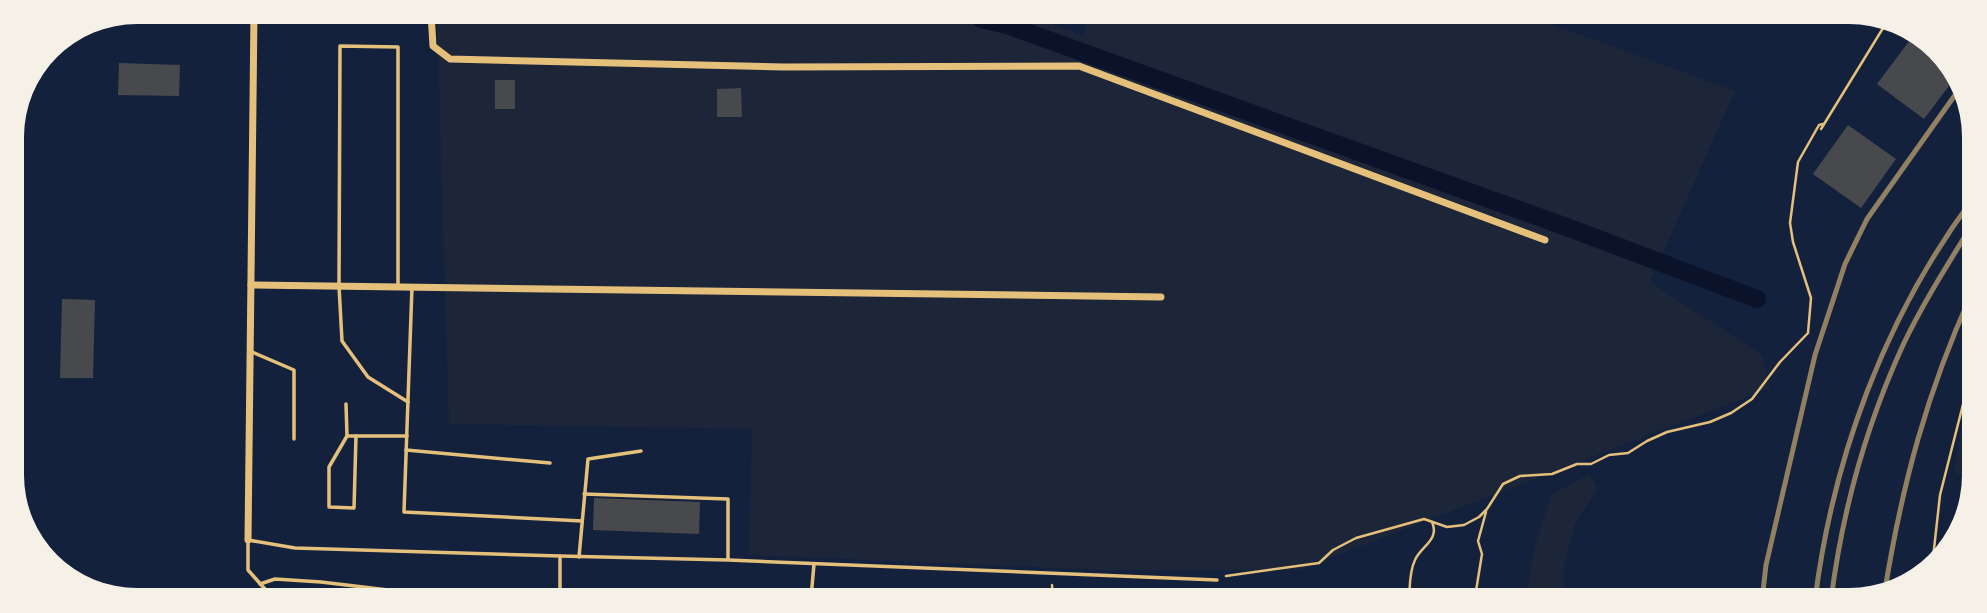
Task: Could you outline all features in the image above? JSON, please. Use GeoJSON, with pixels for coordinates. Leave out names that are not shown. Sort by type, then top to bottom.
{"type":"FeatureCollection","features":[{"type":"Feature","properties":{"kind":"street"},"geometry":{"type":"LineString","coordinates":[[248,540],[254,24]]}},
{"type":"Feature","properties":{"kind":"street"},"geometry":{"type":"LineString","coordinates":[[432,24],[433,47],[450,59],[783,67],[1079,66],[1545,240]]}},
{"type":"Feature","properties":{"kind":"street"},"geometry":{"type":"LineString","coordinates":[[250,285],[1161,297]]}},
{"type":"Feature","properties":{"kind":"lane"},"geometry":{"type":"LineString","coordinates":[[398,287],[398,47],[340,46],[339,286],[342,341],[368,377],[408,402]]}},
{"type":"Feature","properties":{"kind":"lane"},"geometry":{"type":"LineString","coordinates":[[412,287],[404,512],[582,521]]}},
{"type":"Feature","properties":{"kind":"lane"},"geometry":{"type":"LineString","coordinates":[[250,351],[294,370],[294,439]]}},
{"type":"Feature","properties":{"kind":"lane"},"geometry":{"type":"LineString","coordinates":[[346,404],[347,436],[330,467],[329,507],[354,508],[356,436]]}},
{"type":"Feature","properties":{"kind":"lane"},"geometry":{"type":"LineString","coordinates":[[347,436],[407,436]]}},
{"type":"Feature","properties":{"kind":"lane"},"geometry":{"type":"LineString","coordinates":[[406,450],[550,463]]}},
{"type":"Feature","properties":{"kind":"lane"},"geometry":{"type":"LineString","coordinates":[[579,556],[588,459],[640,451]]}},
{"type":"Feature","properties":{"kind":"lane"},"geometry":{"type":"LineString","coordinates":[[584,494],[728,499],[728,560]]}},
{"type":"Feature","properties":{"kind":"lane"},"geometry":{"type":"LineString","coordinates":[[264,588],[248,570],[248,540],[295,548],[728,560],[1216,579]]}},
{"type":"Feature","properties":{"kind":"lane"},"geometry":{"type":"LineString","coordinates":[[560,556],[560,588]]}},
{"type":"Feature","properties":{"kind":"lane"},"geometry":{"type":"LineString","coordinates":[[812,588],[814,564]]}},
{"type":"Feature","properties":{"kind":"lane"},"geometry":{"type":"LineString","coordinates":[[260,584],[275,579],[369,588]]}},
{"type":"Feature","properties":{"kind":"path"},"geometry":{"type":"LineString","coordinates":[[1821,129],[1882,29]]}},
{"type":"Feature","properties":{"kind":"path"},"geometry":{"type":"LineString","coordinates":[[1476,588],[1482,554],[1478,541],[1487,509],[1498,489],[1520,476],[1552,474],[1577,464],[1591,464],[1609,455],[1628,453],[1667,432],[1710,422],[1731,413],[1752,399],[1780,362],[1808,333],[1811,298],[1790,223],[1798,162],[1819,125],[1823,124]]}},
{"type":"Feature","properties":{"kind":"path"},"geometry":{"type":"LineString","coordinates":[[1934,549],[1940,495],[1962,408]]}},
{"type":"Feature","properties":{"kind":"path"},"geometry":{"type":"LineString","coordinates":[[1216,579],[1230,574],[1318,563],[1333,550],[1356,538],[1424,519],[1447,527],[1464,525],[1487,509]]}},
{"type":"Feature","properties":{"kind":"path"},"geometry":{"type":"LineString","coordinates":[[1410,588],[1414,562],[1433,536],[1435,527],[1432,522]]}},
{"type":"Feature","properties":{"kind":"path"},"geometry":{"type":"LineString","coordinates":[[1051,574],[1052,588]]}},
{"type":"Feature","properties":{"kind":"shaded area"},"geometry":{"type":"Polygon","coordinates":[[[437,24],[1052,24],[1083,36],[1085,24],[1551,24],[1735,91],[1650,282],[1762,355],[1770,388],[1299,570],[1105,570],[749,555],[752,429],[449,424],[437,24]]]}},
{"type":"Feature","properties":{"kind":"shaded area"},"geometry":{"type":"Polygon","coordinates":[[[1962,425],[1962,475],[1954,472],[1962,425]]]}},
{"type":"Feature","properties":{"kind":"shaded area"},"geometry":{"type":"Polygon","coordinates":[[[1590,474],[1597,489],[1575,524],[1564,564],[1563,588],[1529,588],[1532,559],[1552,494],[1590,474]]]}},
{"type":"Feature","properties":{"kind":"building"},"geometry":{"type":"Polygon","coordinates":[[[1909,42],[1929,58],[1949,85],[1924,119],[1877,84],[1909,42]]]}},
{"type":"Feature","properties":{"kind":"building"},"geometry":{"type":"Polygon","coordinates":[[[119,63],[180,65],[179,96],[118,95],[119,63]]]}},
{"type":"Feature","properties":{"kind":"building"},"geometry":{"type":"Polygon","coordinates":[[[495,80],[515,80],[515,109],[495,109],[495,80]]]}},
{"type":"Feature","properties":{"kind":"building"},"geometry":{"type":"Polygon","coordinates":[[[741,88],[742,117],[717,117],[717,89],[741,88]]]}},
{"type":"Feature","properties":{"kind":"building"},"geometry":{"type":"Polygon","coordinates":[[[1848,125],[1896,159],[1861,208],[1813,174],[1848,125]]]}},
{"type":"Feature","properties":{"kind":"building"},"geometry":{"type":"Polygon","coordinates":[[[62,299],[95,300],[93,378],[60,378],[62,299]]]}},
{"type":"Feature","properties":{"kind":"building"},"geometry":{"type":"Polygon","coordinates":[[[594,498],[700,502],[699,534],[593,530],[594,498]]]}},
{"type":"Feature","properties":{"kind":"waterway"},"geometry":{"type":"LineString","coordinates":[[1003,24],[1572,229],[1757,299]]}},
{"type":"Feature","properties":{"kind":"railway"},"geometry":{"type":"LineString","coordinates":[[1763,588],[1766,565],[1815,355],[1845,264],[1867,219],[1954,96]]}},
{"type":"Feature","properties":{"kind":"railway"},"geometry":{"type":"LineString","coordinates":[[1817,588],[1835,494],[1868,390],[1913,292],[1962,215]]}},
{"type":"Feature","properties":{"kind":"railway"},"geometry":{"type":"LineString","coordinates":[[1833,588],[1849,502],[1878,407],[1911,329],[1962,241]]}},
{"type":"Feature","properties":{"kind":"railway"},"geometry":{"type":"LineString","coordinates":[[1886,583],[1899,513],[1918,440],[1941,367],[1962,315]]}}]}
